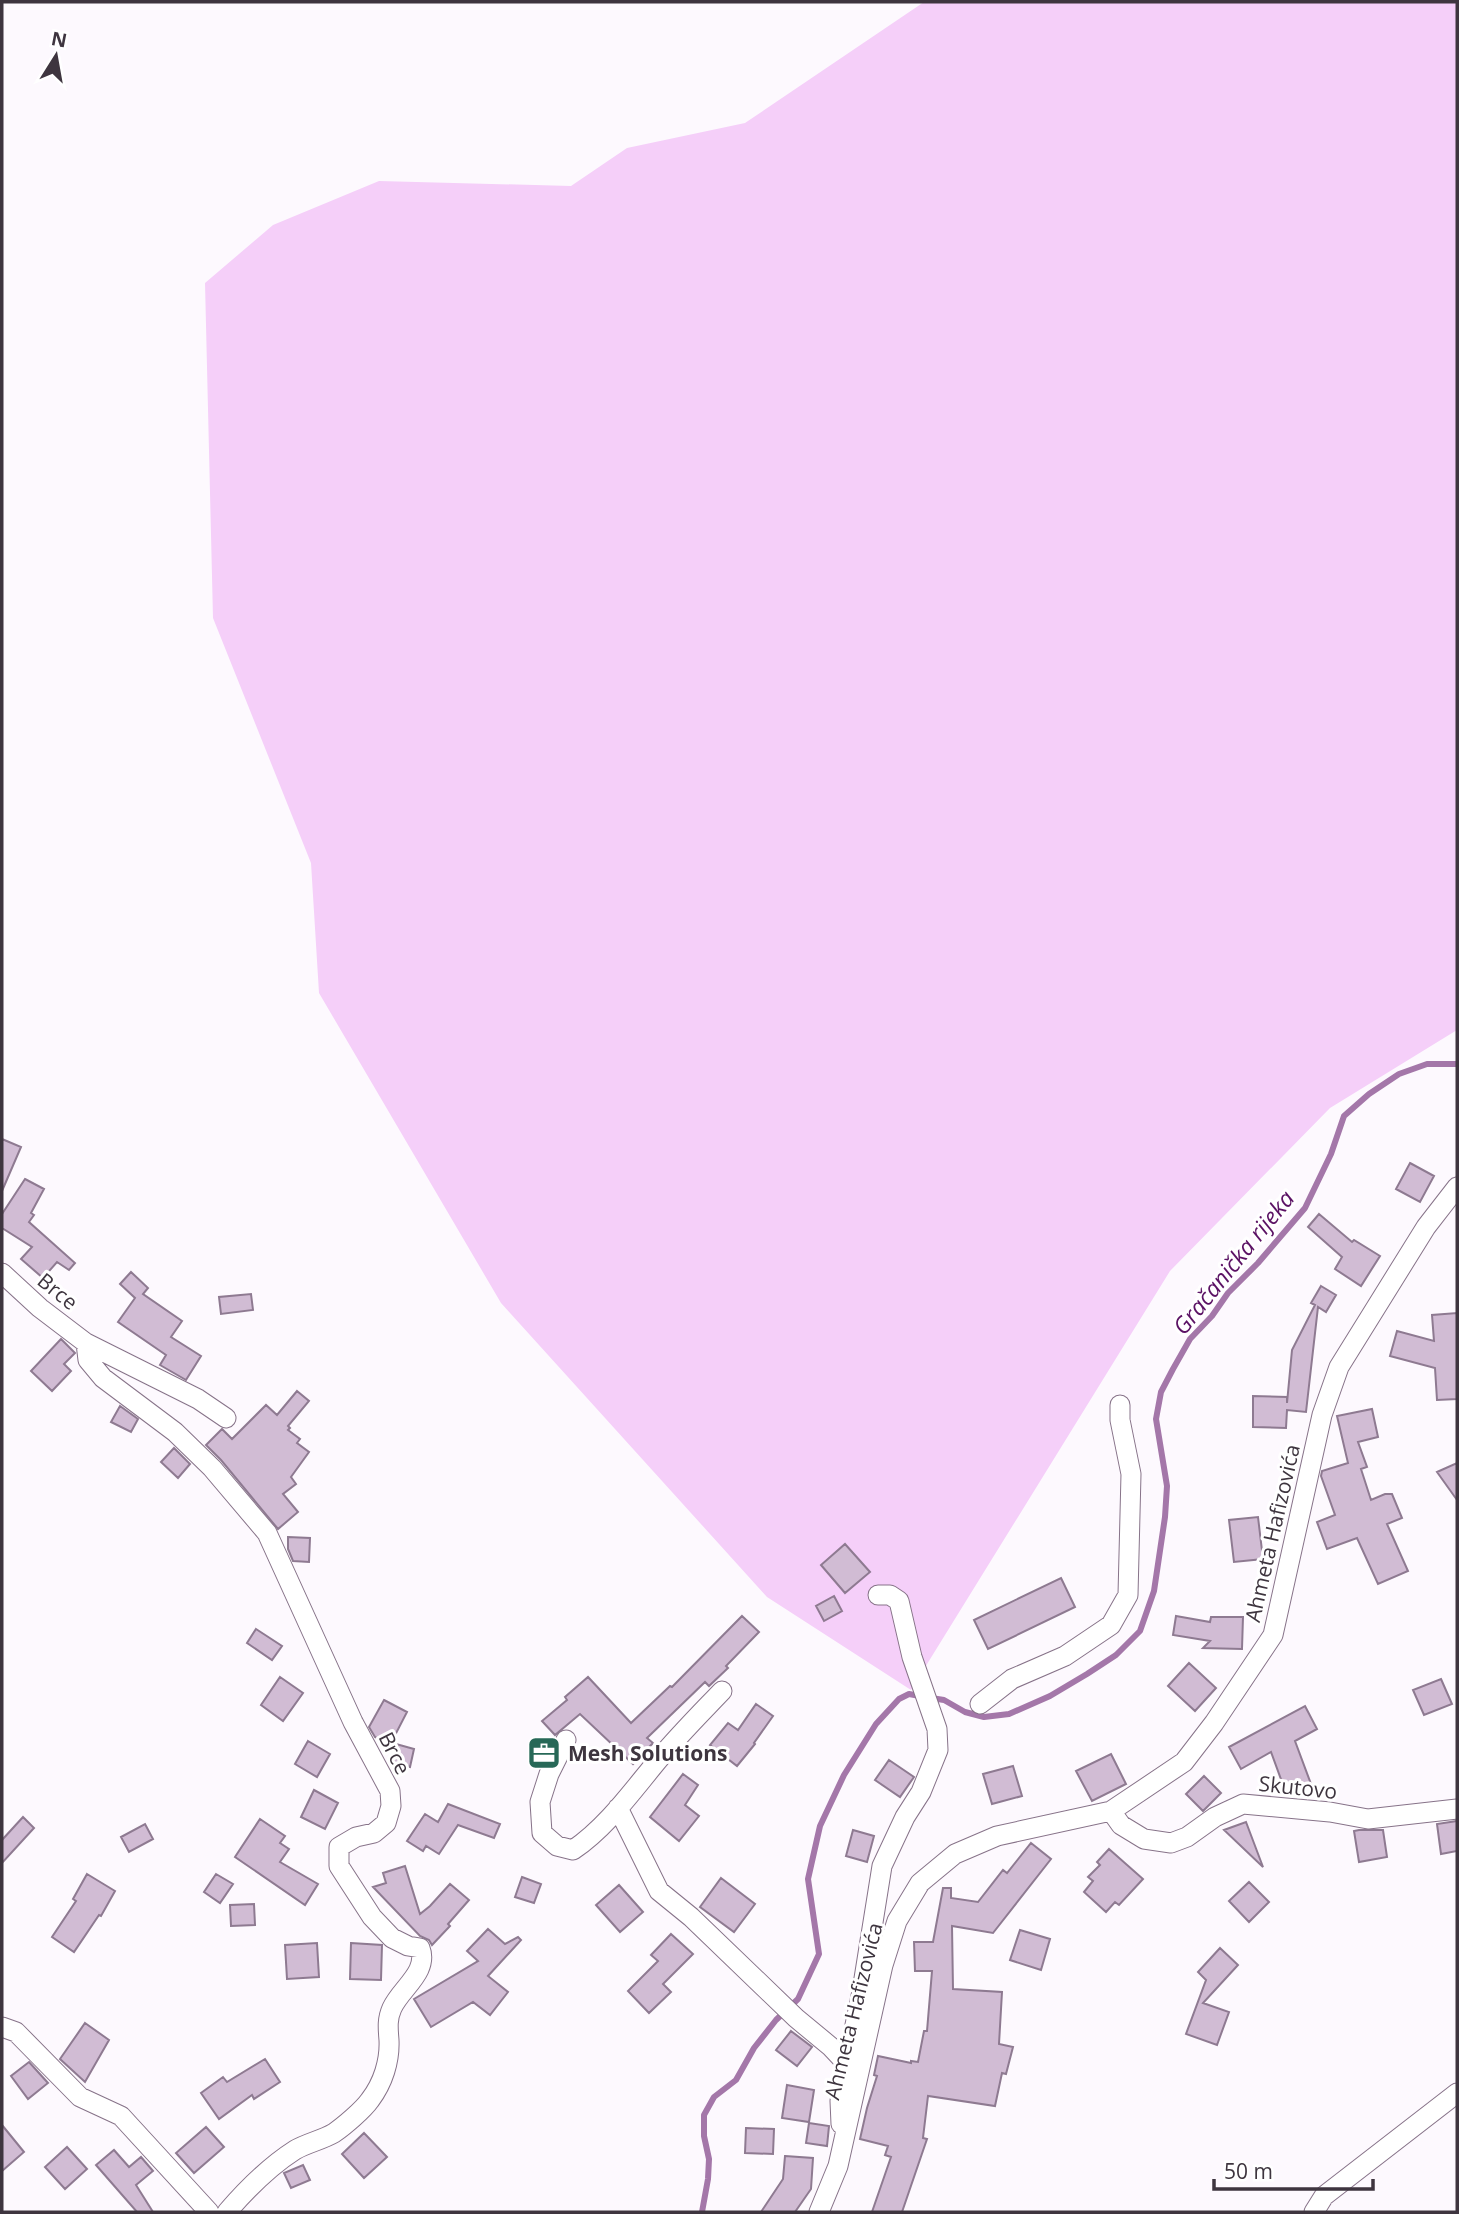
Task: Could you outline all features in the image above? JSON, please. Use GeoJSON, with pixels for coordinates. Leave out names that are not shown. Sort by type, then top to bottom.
{"type":"FeatureCollection","features":[{"type":"Feature","properties":{"kind":"street","name":"Ahmeta Hafizovića"},"geometry":{"type":"LineString","coordinates":[[819,2212],[838,2166],[845,2140],[883,1965],[897,1921],[920,1883],[955,1854],[997,1836],[1111,1811],[1184,1762],[1214,1723],[1273,1635],[1322,1415],[1339,1367],[1426,1227],[1457,1186]]}},
{"type":"Feature","properties":{"kind":"street","name":"Brce"},"geometry":{"type":"LineString","coordinates":[[2,1273],[40,1308],[86,1343],[198,1399],[226,1418]]}},
{"type":"Feature","properties":{"kind":"street","name":"Brce"},"geometry":{"type":"LineString","coordinates":[[86,1343],[88,1360],[103,1378],[175,1432],[212,1468],[267,1533],[353,1722],[390,1791],[391,1806],[386,1823],[374,1832],[356,1837],[339,1847],[339,1866],[379,1924],[392,1938],[420,1948],[423,1955],[421,1968],[391,2010],[387,2027],[389,2041],[386,2070],[369,2102],[333,2133],[294,2151],[259,2180],[227,2212]]}},
{"type":"Feature","properties":{"kind":"street"},"geometry":{"type":"LineString","coordinates":[[980,1704],[1012,1679],[1065,1656],[1111,1625],[1128,1595],[1131,1474],[1120,1420],[1120,1405]]}},
{"type":"Feature","properties":{"kind":"street","name":"Ahmeta Hafizovića"},"geometry":{"type":"LineString","coordinates":[[845,2140],[840,2121],[840,2101],[862,1991],[882,1866],[905,1816],[921,1792],[938,1750],[937,1729],[912,1657],[899,1601],[890,1595],[878,1595]]}},
{"type":"Feature","properties":{"kind":"street"},"geometry":{"type":"LineString","coordinates":[[566,1740],[549,1774],[540,1802],[542,1833],[557,1846],[573,1850],[585,1842],[618,1808],[722,1691]]}},
{"type":"Feature","properties":{"kind":"street","name":"Skutovo"},"geometry":{"type":"LineString","coordinates":[[1111,1811],[1121,1825],[1144,1839],[1171,1843],[1187,1837],[1215,1817],[1243,1804],[1330,1812],[1368,1819],[1457,1809]]}},
{"type":"Feature","properties":{"kind":"street"},"geometry":{"type":"LineString","coordinates":[[618,1808],[659,1891],[691,1917],[846,2064]]}},
{"type":"Feature","properties":{"kind":"street"},"geometry":{"type":"LineString","coordinates":[[2,2027],[16,2032],[80,2097],[121,2116],[209,2212]]}},
{"type":"Feature","properties":{"kind":"street"},"geometry":{"type":"LineString","coordinates":[[1314,2212],[1324,2196],[1457,2093]]}},
{"type":"Feature","properties":{"kind":"shaded area"},"geometry":{"type":"Polygon","coordinates":[[[924,2],[1457,2],[1457,1030],[1330,1108],[1170,1271],[911,1690],[767,1597],[501,1303],[319,993],[311,863],[213,618],[205,283],[273,225],[379,181],[571,186],[627,148],[745,123],[924,2]]]}},
{"type":"Feature","properties":{"kind":"building"},"geometry":{"type":"Polygon","coordinates":[[[2,1139],[21,1147],[2,1191],[2,1139]]]}},
{"type":"Feature","properties":{"kind":"building"},"geometry":{"type":"Polygon","coordinates":[[[1410,1163],[1434,1176],[1420,1202],[1396,1189],[1410,1163]]]}},
{"type":"Feature","properties":{"kind":"building"},"geometry":{"type":"Polygon","coordinates":[[[25,1179],[44,1189],[29,1222],[75,1263],[69,1270],[57,1262],[43,1278],[21,1259],[32,1247],[2,1228],[2,1214],[25,1179]]]}},
{"type":"Feature","properties":{"kind":"building"},"geometry":{"type":"Polygon","coordinates":[[[1319,1214],[1352,1242],[1354,1240],[1380,1256],[1361,1286],[1335,1269],[1342,1257],[1308,1227],[1319,1214]]]}},
{"type":"Feature","properties":{"kind":"building"},"geometry":{"type":"Polygon","coordinates":[[[131,1272],[148,1288],[143,1294],[182,1321],[171,1337],[201,1356],[186,1380],[160,1365],[166,1355],[118,1322],[135,1298],[120,1284],[131,1272]]]}},
{"type":"Feature","properties":{"kind":"building"},"geometry":{"type":"Polygon","coordinates":[[[1321,1286],[1336,1295],[1326,1312],[1318,1307],[1306,1412],[1287,1410],[1286,1428],[1253,1427],[1253,1396],[1287,1397],[1287,1403],[1292,1350],[1315,1305],[1311,1303],[1321,1286]]]}},
{"type":"Feature","properties":{"kind":"building"},"geometry":{"type":"Polygon","coordinates":[[[251,1294],[253,1310],[221,1314],[219,1297],[251,1294]]]}},
{"type":"Feature","properties":{"kind":"building"},"geometry":{"type":"Polygon","coordinates":[[[1457,1313],[1457,1399],[1437,1400],[1435,1368],[1390,1356],[1397,1331],[1434,1341],[1432,1315],[1457,1313]]]}},
{"type":"Feature","properties":{"kind":"building"},"geometry":{"type":"Polygon","coordinates":[[[61,1339],[75,1353],[64,1364],[71,1371],[52,1391],[31,1371],[61,1339]]]}},
{"type":"Feature","properties":{"kind":"building"},"geometry":{"type":"Polygon","coordinates":[[[297,1391],[309,1401],[288,1426],[288,1430],[300,1439],[297,1443],[309,1452],[291,1477],[296,1484],[283,1494],[298,1512],[278,1529],[206,1445],[222,1429],[232,1439],[266,1405],[277,1415],[297,1391]]]}},
{"type":"Feature","properties":{"kind":"building"},"geometry":{"type":"Polygon","coordinates":[[[120,1406],[138,1419],[131,1432],[111,1422],[120,1406]]]}},
{"type":"Feature","properties":{"kind":"building"},"geometry":{"type":"Polygon","coordinates":[[[1372,1409],[1378,1437],[1358,1442],[1367,1467],[1361,1469],[1371,1500],[1392,1494],[1402,1518],[1387,1524],[1408,1571],[1378,1584],[1357,1538],[1327,1549],[1317,1522],[1335,1515],[1321,1476],[1322,1471],[1348,1463],[1337,1416],[1372,1409]]]}},
{"type":"Feature","properties":{"kind":"building"},"geometry":{"type":"Polygon","coordinates":[[[174,1448],[190,1464],[178,1478],[161,1462],[174,1448]]]}},
{"type":"Feature","properties":{"kind":"building"},"geometry":{"type":"Polygon","coordinates":[[[1457,1463],[1457,1500],[1437,1472],[1457,1463]]]}},
{"type":"Feature","properties":{"kind":"building"},"geometry":{"type":"Polygon","coordinates":[[[1258,1517],[1263,1559],[1234,1562],[1229,1520],[1258,1517]]]}},
{"type":"Feature","properties":{"kind":"building"},"geometry":{"type":"Polygon","coordinates":[[[288,1537],[310,1538],[309,1562],[293,1561],[288,1549],[288,1537]]]}},
{"type":"Feature","properties":{"kind":"building"},"geometry":{"type":"Polygon","coordinates":[[[845,1544],[870,1572],[845,1593],[821,1565],[845,1544]]]}},
{"type":"Feature","properties":{"kind":"building"},"geometry":{"type":"Polygon","coordinates":[[[1061,1578],[1075,1607],[988,1649],[974,1620],[1061,1578]]]}},
{"type":"Feature","properties":{"kind":"building"},"geometry":{"type":"Polygon","coordinates":[[[834,1596],[842,1611],[824,1621],[816,1606],[834,1596]]]}},
{"type":"Feature","properties":{"kind":"building"},"geometry":{"type":"Polygon","coordinates":[[[742,1616],[759,1632],[709,1686],[705,1682],[647,1738],[653,1743],[633,1764],[580,1714],[555,1735],[542,1721],[567,1700],[565,1697],[588,1677],[631,1723],[672,1687],[742,1616]]]}},
{"type":"Feature","properties":{"kind":"building"},"geometry":{"type":"Polygon","coordinates":[[[1176,1616],[1210,1622],[1211,1617],[1243,1617],[1242,1649],[1203,1648],[1210,1641],[1173,1635],[1176,1616]]]}},
{"type":"Feature","properties":{"kind":"building"},"geometry":{"type":"Polygon","coordinates":[[[256,1629],[282,1646],[272,1660],[247,1643],[256,1629]]]}},
{"type":"Feature","properties":{"kind":"building"},"geometry":{"type":"Polygon","coordinates":[[[1189,1663],[1216,1688],[1195,1711],[1168,1686],[1189,1663]]]}},
{"type":"Feature","properties":{"kind":"building"},"geometry":{"type":"Polygon","coordinates":[[[280,1677],[303,1693],[283,1721],[261,1705],[280,1677]]]}},
{"type":"Feature","properties":{"kind":"building"},"geometry":{"type":"Polygon","coordinates":[[[1441,1679],[1452,1704],[1424,1715],[1413,1690],[1441,1679]]]}},
{"type":"Feature","properties":{"kind":"building"},"geometry":{"type":"Polygon","coordinates":[[[384,1700],[407,1712],[390,1745],[375,1737],[369,1727],[384,1700]]]}},
{"type":"Feature","properties":{"kind":"building"},"geometry":{"type":"Polygon","coordinates":[[[756,1704],[773,1716],[737,1766],[710,1745],[728,1723],[738,1730],[756,1704]]]}},
{"type":"Feature","properties":{"kind":"building"},"geometry":{"type":"Polygon","coordinates":[[[1305,1706],[1317,1729],[1295,1741],[1311,1784],[1286,1793],[1271,1752],[1241,1769],[1229,1747],[1305,1706]]]}},
{"type":"Feature","properties":{"kind":"building"},"geometry":{"type":"Polygon","coordinates":[[[308,1741],[330,1754],[317,1777],[295,1764],[308,1741]]]}},
{"type":"Feature","properties":{"kind":"building"},"geometry":{"type":"Polygon","coordinates":[[[396,1744],[414,1749],[410,1767],[392,1763],[396,1744]]]}},
{"type":"Feature","properties":{"kind":"building"},"geometry":{"type":"Polygon","coordinates":[[[1111,1754],[1126,1784],[1092,1801],[1076,1771],[1111,1754]]]}},
{"type":"Feature","properties":{"kind":"building"},"geometry":{"type":"Polygon","coordinates":[[[889,1760],[914,1777],[900,1797],[875,1780],[889,1760]]]}},
{"type":"Feature","properties":{"kind":"building"},"geometry":{"type":"Polygon","coordinates":[[[1013,1766],[1022,1796],[992,1804],[983,1774],[1013,1766]]]}},
{"type":"Feature","properties":{"kind":"building"},"geometry":{"type":"Polygon","coordinates":[[[683,1774],[698,1785],[685,1805],[699,1816],[679,1841],[650,1817],[683,1774]]]}},
{"type":"Feature","properties":{"kind":"building"},"geometry":{"type":"Polygon","coordinates":[[[1204,1776],[1221,1793],[1203,1811],[1186,1794],[1204,1776]]]}},
{"type":"Feature","properties":{"kind":"building"},"geometry":{"type":"Polygon","coordinates":[[[314,1790],[338,1803],[325,1829],[301,1817],[314,1790]]]}},
{"type":"Feature","properties":{"kind":"building"},"geometry":{"type":"Polygon","coordinates":[[[448,1804],[500,1824],[494,1838],[458,1825],[439,1854],[426,1846],[423,1851],[407,1841],[425,1814],[438,1822],[448,1804]]]}},
{"type":"Feature","properties":{"kind":"building"},"geometry":{"type":"Polygon","coordinates":[[[23,1817],[34,1828],[2,1863],[2,1840],[23,1817]]]}},
{"type":"Feature","properties":{"kind":"building"},"geometry":{"type":"Polygon","coordinates":[[[260,1819],[285,1836],[280,1843],[289,1849],[280,1862],[318,1884],[305,1905],[235,1857],[260,1819]]]}},
{"type":"Feature","properties":{"kind":"building"},"geometry":{"type":"Polygon","coordinates":[[[1457,1821],[1457,1851],[1441,1854],[1437,1824],[1457,1821]]]}},
{"type":"Feature","properties":{"kind":"building"},"geometry":{"type":"Polygon","coordinates":[[[1246,1822],[1263,1867],[1224,1830],[1246,1822]]]}},
{"type":"Feature","properties":{"kind":"building"},"geometry":{"type":"Polygon","coordinates":[[[145,1824],[153,1839],[129,1852],[121,1837],[145,1824]]]}},
{"type":"Feature","properties":{"kind":"building"},"geometry":{"type":"Polygon","coordinates":[[[853,1830],[874,1836],[867,1862],[846,1856],[853,1830]]]}},
{"type":"Feature","properties":{"kind":"building"},"geometry":{"type":"Polygon","coordinates":[[[1383,1830],[1387,1857],[1359,1862],[1354,1831],[1383,1830]]]}},
{"type":"Feature","properties":{"kind":"building"},"geometry":{"type":"Polygon","coordinates":[[[1031,1843],[1051,1859],[993,1933],[952,1926],[953,1989],[1002,1992],[999,2044],[1013,2047],[1006,2074],[1002,2073],[995,2106],[928,2096],[923,2138],[927,2139],[902,2212],[872,2212],[891,2157],[885,2155],[888,2146],[860,2139],[877,2076],[874,2075],[878,2056],[918,2062],[924,2031],[927,2031],[932,1971],[915,1971],[914,1942],[933,1942],[943,1888],[951,1888],[951,1898],[978,1902],[1003,1870],[1007,1873],[1031,1843]]]}},
{"type":"Feature","properties":{"kind":"building"},"geometry":{"type":"Polygon","coordinates":[[[1109,1849],[1143,1879],[1119,1905],[1115,1902],[1106,1912],[1084,1892],[1093,1881],[1088,1877],[1100,1865],[1097,1862],[1109,1849]]]}},
{"type":"Feature","properties":{"kind":"building"},"geometry":{"type":"Polygon","coordinates":[[[405,1866],[420,1914],[450,1884],[469,1900],[432,1945],[373,1887],[386,1883],[383,1873],[405,1866]]]}},
{"type":"Feature","properties":{"kind":"building"},"geometry":{"type":"Polygon","coordinates":[[[87,1874],[115,1891],[101,1916],[99,1915],[74,1952],[52,1937],[76,1901],[73,1899],[87,1874]]]}},
{"type":"Feature","properties":{"kind":"building"},"geometry":{"type":"Polygon","coordinates":[[[216,1874],[233,1884],[220,1903],[204,1892],[216,1874]]]}},
{"type":"Feature","properties":{"kind":"building"},"geometry":{"type":"Polygon","coordinates":[[[522,1877],[541,1884],[534,1903],[515,1897],[522,1877]]]}},
{"type":"Feature","properties":{"kind":"building"},"geometry":{"type":"Polygon","coordinates":[[[721,1878],[755,1904],[734,1932],[700,1907],[721,1878]]]}},
{"type":"Feature","properties":{"kind":"building"},"geometry":{"type":"Polygon","coordinates":[[[1249,1882],[1269,1902],[1249,1922],[1229,1901],[1249,1882]]]}},
{"type":"Feature","properties":{"kind":"building"},"geometry":{"type":"Polygon","coordinates":[[[619,1885],[643,1912],[620,1932],[596,1905],[619,1885]]]}},
{"type":"Feature","properties":{"kind":"building"},"geometry":{"type":"Polygon","coordinates":[[[254,1904],[255,1925],[231,1926],[230,1905],[254,1904]]]}},
{"type":"Feature","properties":{"kind":"building"},"geometry":{"type":"Polygon","coordinates":[[[488,1929],[505,1944],[518,1937],[521,1940],[488,1976],[508,1992],[490,2015],[473,2002],[431,2027],[414,1999],[478,1961],[467,1951],[488,1929]]]}},
{"type":"Feature","properties":{"kind":"building"},"geometry":{"type":"Polygon","coordinates":[[[1020,1930],[1050,1939],[1041,1970],[1010,1960],[1020,1930]]]}},
{"type":"Feature","properties":{"kind":"building"},"geometry":{"type":"Polygon","coordinates":[[[671,1934],[693,1954],[663,1984],[671,1992],[649,2013],[628,1991],[658,1961],[651,1955],[671,1934]]]}},
{"type":"Feature","properties":{"kind":"building"},"geometry":{"type":"Polygon","coordinates":[[[317,1943],[319,1977],[287,1979],[285,1945],[317,1943]]]}},
{"type":"Feature","properties":{"kind":"building"},"geometry":{"type":"Polygon","coordinates":[[[351,1943],[382,1945],[381,1980],[350,1979],[351,1943]]]}},
{"type":"Feature","properties":{"kind":"building"},"geometry":{"type":"Polygon","coordinates":[[[1220,1948],[1238,1965],[1203,2003],[1229,2012],[1217,2045],[1186,2034],[1206,1980],[1198,1972],[1220,1948]]]}},
{"type":"Feature","properties":{"kind":"building"},"geometry":{"type":"Polygon","coordinates":[[[85,2023],[109,2040],[85,2082],[60,2059],[85,2023]]]}},
{"type":"Feature","properties":{"kind":"building"},"geometry":{"type":"Polygon","coordinates":[[[791,2031],[812,2047],[797,2066],[776,2050],[791,2031]]]}},
{"type":"Feature","properties":{"kind":"building"},"geometry":{"type":"Polygon","coordinates":[[[265,2059],[280,2082],[254,2099],[252,2095],[219,2119],[201,2093],[223,2077],[227,2082],[265,2059]]]}},
{"type":"Feature","properties":{"kind":"building"},"geometry":{"type":"Polygon","coordinates":[[[29,2062],[48,2083],[28,2099],[11,2076],[29,2062]]]}},
{"type":"Feature","properties":{"kind":"building"},"geometry":{"type":"Polygon","coordinates":[[[787,2085],[814,2090],[809,2122],[782,2118],[787,2085]]]}},
{"type":"Feature","properties":{"kind":"building"},"geometry":{"type":"Polygon","coordinates":[[[809,2123],[829,2126],[827,2146],[806,2143],[809,2123]]]}},
{"type":"Feature","properties":{"kind":"building"},"geometry":{"type":"Polygon","coordinates":[[[2,2125],[24,2152],[2,2171],[2,2125]]]}},
{"type":"Feature","properties":{"kind":"building"},"geometry":{"type":"Polygon","coordinates":[[[206,2127],[224,2147],[194,2173],[176,2153],[206,2127]]]}},
{"type":"Feature","properties":{"kind":"building"},"geometry":{"type":"Polygon","coordinates":[[[746,2128],[774,2129],[773,2154],[745,2153],[746,2128]]]}},
{"type":"Feature","properties":{"kind":"building"},"geometry":{"type":"Polygon","coordinates":[[[364,2133],[387,2157],[364,2178],[342,2154],[364,2133]]]}},
{"type":"Feature","properties":{"kind":"building"},"geometry":{"type":"Polygon","coordinates":[[[67,2147],[87,2169],[65,2189],[45,2167],[67,2147]]]}},
{"type":"Feature","properties":{"kind":"building"},"geometry":{"type":"Polygon","coordinates":[[[114,2150],[129,2167],[141,2157],[153,2171],[136,2185],[153,2212],[137,2212],[96,2165],[114,2150]]]}},
{"type":"Feature","properties":{"kind":"building"},"geometry":{"type":"Polygon","coordinates":[[[785,2156],[813,2158],[811,2189],[795,2212],[761,2212],[783,2179],[785,2156]]]}},
{"type":"Feature","properties":{"kind":"building"},"geometry":{"type":"Polygon","coordinates":[[[303,2165],[310,2180],[291,2188],[284,2173],[303,2165]]]}},
{"type":"Feature","properties":{"kind":"waterway","name":"Gračanička rijeka"},"geometry":{"type":"LineString","coordinates":[[931,1698],[944,1700],[965,1712],[984,1717],[1009,1714],[1050,1696],[1087,1674],[1116,1655],[1140,1631],[1154,1591],[1165,1517],[1167,1486],[1156,1419],[1161,1392],[1173,1369],[1190,1339],[1305,1208],[1331,1154],[1344,1116],[1369,1094],[1399,1074],[1427,1064],[1457,1064]]}},
{"type":"Feature","properties":{"kind":"waterway","name":"Gračanička rijeka"},"geometry":{"type":"LineString","coordinates":[[702,2212],[709,2159],[704,2136],[704,2115],[714,2097],[736,2080],[754,2048],[776,2020],[798,1999],[819,1954],[808,1879],[820,1826],[844,1775],[876,1724],[899,1699],[909,1694],[920,1696]]}},
{"type":"Feature","properties":{"kind":"place","name":"Mesh Solutions"},"geometry":{"type":"Point","coordinates":[544,1753]}}]}
